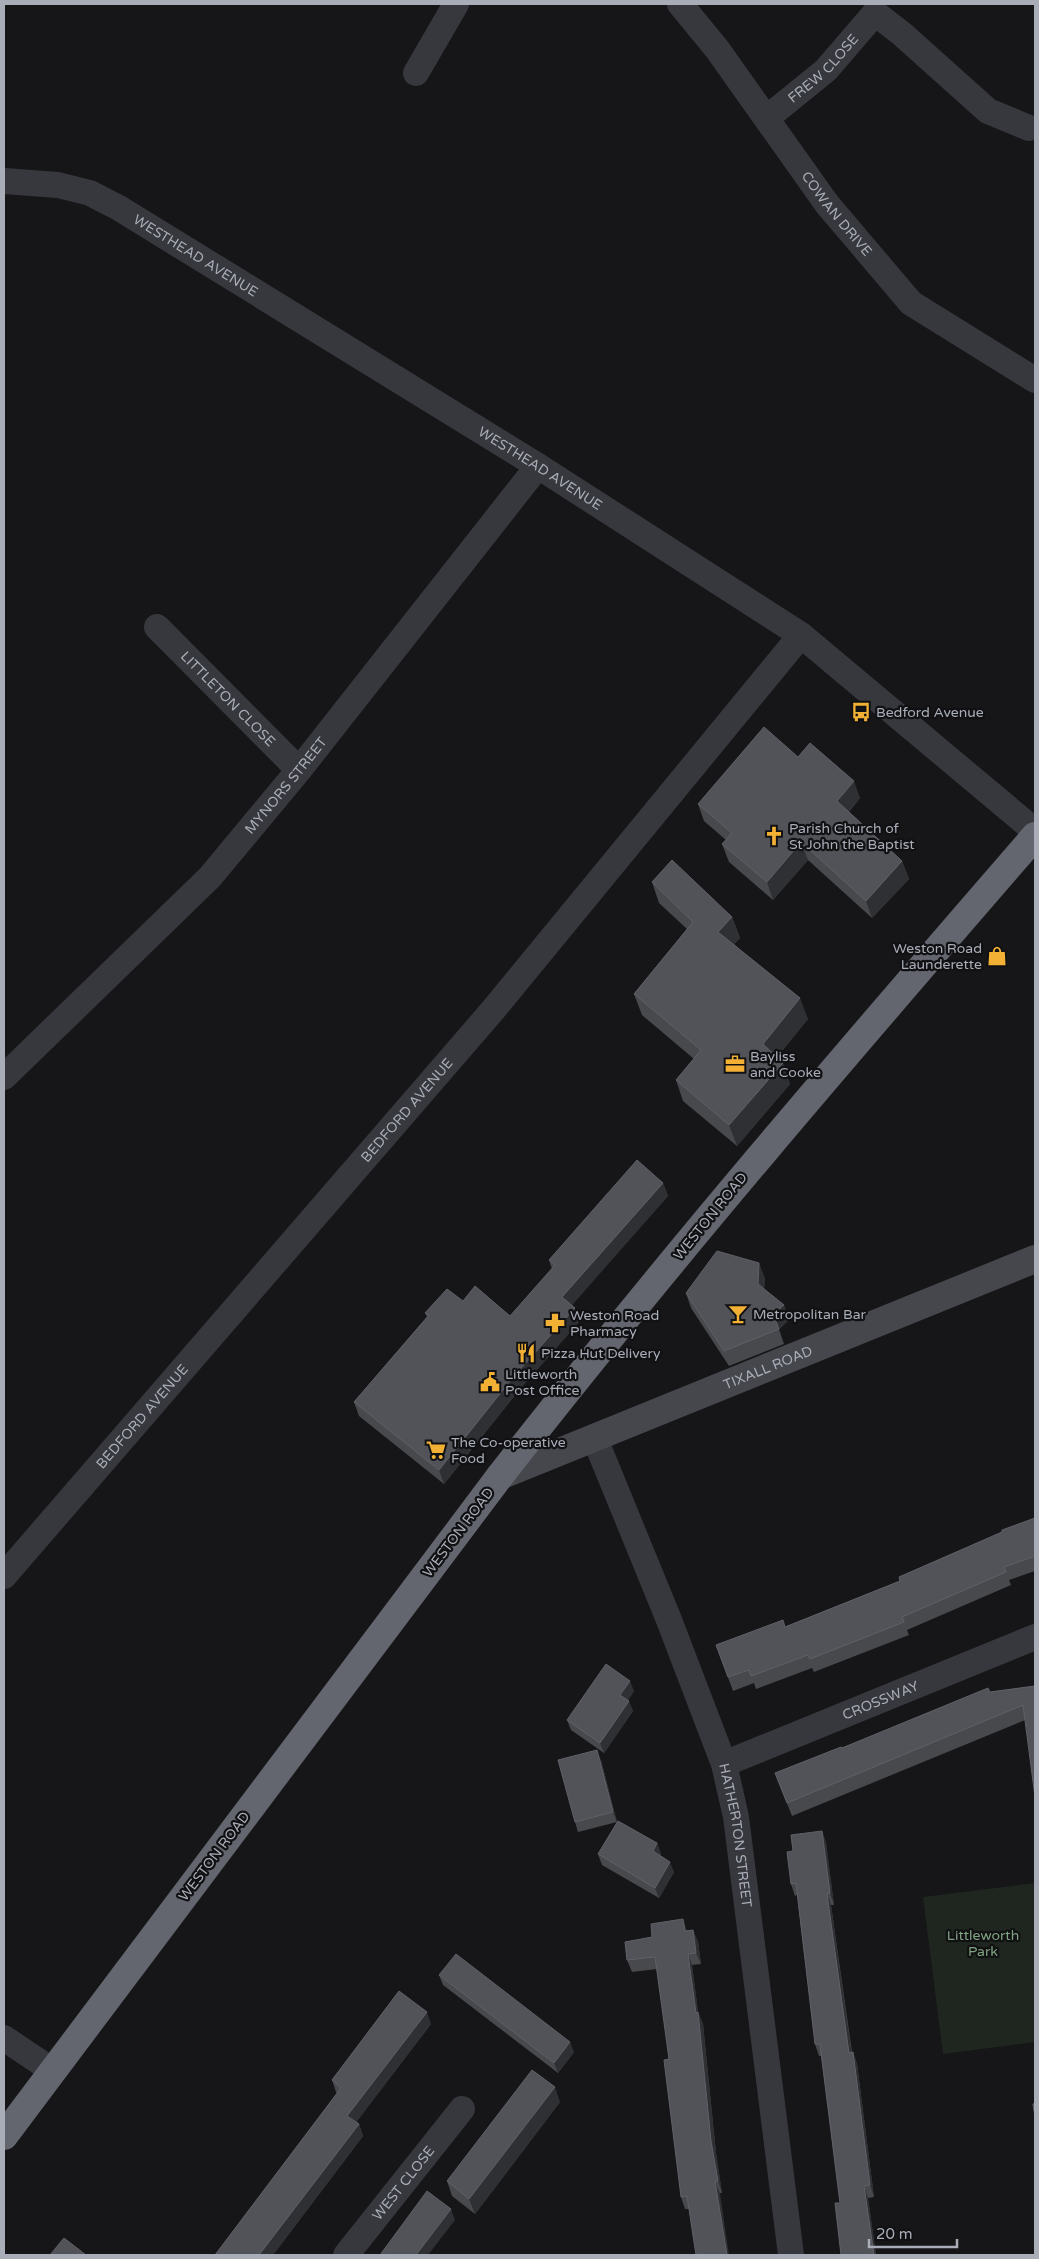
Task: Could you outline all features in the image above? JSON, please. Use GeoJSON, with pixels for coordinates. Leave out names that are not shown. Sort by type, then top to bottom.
{"type":"FeatureCollection","features":[{"type":"Feature","properties":{"kind":"highway","name":"WESTON ROAD"},"geometry":{"type":"LineString","coordinates":[[4,2136],[500,1476],[583,1370],[743,1176],[1035,836]]}},
{"type":"Feature","properties":{"kind":"street"},"geometry":{"type":"LineString","coordinates":[[416,73],[456,4]]}},
{"type":"Feature","properties":{"kind":"street","name":"COWAN DRIVE"},"geometry":{"type":"LineString","coordinates":[[680,4],[717,49],[768,118],[827,204],[911,303],[1035,380]]}},
{"type":"Feature","properties":{"kind":"street","name":"FREW CLOSE"},"geometry":{"type":"LineString","coordinates":[[768,118],[826,70],[875,13],[902,34],[988,110],[1029,128]]}},
{"type":"Feature","properties":{"kind":"street","name":"WESTHEAD AVENUE"},"geometry":{"type":"LineString","coordinates":[[4,181],[66,187],[90,193],[119,208],[538,466],[801,635],[1035,831]]}},
{"type":"Feature","properties":{"kind":"street","name":"MYNORS STREET"},"geometry":{"type":"LineString","coordinates":[[4,1077],[210,877],[299,770],[538,466]]}},
{"type":"Feature","properties":{"kind":"street","name":"LITTLETON CLOSE"},"geometry":{"type":"LineString","coordinates":[[157,628],[299,770]]}},
{"type":"Feature","properties":{"kind":"street","name":"BEDFORD AVENUE"},"geometry":{"type":"LineString","coordinates":[[4,1576],[493,1010],[801,635]]}},
{"type":"Feature","properties":{"kind":"street","name":"TIXALL ROAD"},"geometry":{"type":"LineString","coordinates":[[500,1476],[1035,1259]]}},
{"type":"Feature","properties":{"kind":"street","name":"HATHERTON STREET"},"geometry":{"type":"LineString","coordinates":[[595,1439],[669,1620],[724,1764],[736,1817],[791,2255]]}},
{"type":"Feature","properties":{"kind":"street","name":"CROSSWAY"},"geometry":{"type":"LineString","coordinates":[[724,1764],[1035,1637]]}},
{"type":"Feature","properties":{"kind":"street"},"geometry":{"type":"LineString","coordinates":[[4,2038],[53,2071]]}},
{"type":"Feature","properties":{"kind":"street","name":"WEST CLOSE"},"geometry":{"type":"LineString","coordinates":[[346,2255],[462,2109]]}},
{"type":"Feature","properties":{"kind":"green space","name":"Littleworth Park"},"geometry":{"type":"Polygon","coordinates":[[[1035,1883],[1035,2042],[943,2054],[923,1897],[1035,1883]]]}},
{"type":"Feature","properties":{"kind":"building","name":"Parish Church of St John the Baptist"},"geometry":{"type":"Polygon","coordinates":[[[764,727],[798,757],[810,743],[854,781],[837,801],[902,861],[866,901],[801,842],[767,882],[722,844],[732,833],[698,804],[764,727]]]}},
{"type":"Feature","properties":{"kind":"building"},"geometry":{"type":"Polygon","coordinates":[[[672,860],[732,917],[718,932],[800,998],[763,1044],[783,1063],[729,1125],[676,1080],[701,1050],[634,994],[693,922],[652,882],[672,860]]]}},
{"type":"Feature","properties":{"kind":"building"},"geometry":{"type":"Polygon","coordinates":[[[637,1160],[663,1183],[562,1297],[575,1308],[515,1375],[439,1470],[354,1402],[429,1315],[425,1313],[447,1289],[463,1301],[475,1286],[510,1316],[555,1265],[549,1260],[637,1160]]]}},
{"type":"Feature","properties":{"kind":"building","name":"Metropolitan Bar"},"geometry":{"type":"Polygon","coordinates":[[[717,1251],[759,1263],[758,1284],[784,1305],[773,1314],[779,1329],[724,1351],[686,1293],[717,1251]]]}},
{"type":"Feature","properties":{"kind":"building"},"geometry":{"type":"Polygon","coordinates":[[[1035,1518],[1035,1556],[1004,1567],[1006,1572],[902,1617],[904,1622],[810,1659],[808,1655],[751,1676],[749,1670],[728,1677],[716,1645],[783,1620],[785,1627],[900,1581],[899,1577],[1002,1532],[1002,1530],[1035,1518]]]}},
{"type":"Feature","properties":{"kind":"building"},"geometry":{"type":"Polygon","coordinates":[[[606,1664],[630,1681],[620,1695],[629,1701],[600,1743],[567,1720],[606,1664]]]}},
{"type":"Feature","properties":{"kind":"building"},"geometry":{"type":"Polygon","coordinates":[[[1035,1686],[1035,1797],[1023,1705],[787,1803],[775,1773],[842,1748],[988,1688],[990,1692],[1035,1686]]]}},
{"type":"Feature","properties":{"kind":"building"},"geometry":{"type":"Polygon","coordinates":[[[597,1750],[613,1812],[575,1822],[558,1760],[597,1750]]]}},
{"type":"Feature","properties":{"kind":"building"},"geometry":{"type":"Polygon","coordinates":[[[618,1821],[657,1843],[653,1851],[670,1862],[655,1888],[598,1854],[618,1821]]]}},
{"type":"Feature","properties":{"kind":"building"},"geometry":{"type":"Polygon","coordinates":[[[822,1831],[830,1893],[827,1894],[849,2053],[853,2052],[870,2185],[864,2186],[874,2255],[841,2255],[835,2203],[840,2203],[820,2044],[815,2044],[796,1883],[791,1884],[787,1852],[793,1851],[791,1835],[822,1831]]]}},
{"type":"Feature","properties":{"kind":"building"},"geometry":{"type":"Polygon","coordinates":[[[683,1919],[685,1931],[693,1930],[696,1953],[688,1954],[696,2013],[698,2012],[711,2141],[718,2181],[715,2181],[727,2255],[696,2255],[687,2196],[681,2197],[664,2060],[669,2059],[655,1957],[627,1960],[625,1942],[652,1937],[651,1924],[683,1919]]]}},
{"type":"Feature","properties":{"kind":"building"},"geometry":{"type":"Polygon","coordinates":[[[456,1954],[570,2042],[554,2063],[439,1975],[456,1954]]]}},
{"type":"Feature","properties":{"kind":"building"},"geometry":{"type":"Polygon","coordinates":[[[399,1991],[427,2012],[347,2116],[359,2124],[259,2255],[215,2255],[341,2088],[332,2080],[399,1991]]]}},
{"type":"Feature","properties":{"kind":"building"},"geometry":{"type":"Polygon","coordinates":[[[532,2070],[555,2087],[469,2199],[447,2181],[532,2070]]]}},
{"type":"Feature","properties":{"kind":"building"},"geometry":{"type":"Polygon","coordinates":[[[427,2191],[451,2209],[416,2255],[380,2255],[427,2191]]]}},
{"type":"Feature","properties":{"kind":"building"},"geometry":{"type":"Polygon","coordinates":[[[64,2238],[86,2255],[50,2255],[64,2238]]]}},
{"type":"Feature","properties":{"kind":"place","name":"Bedford Avenue"},"geometry":{"type":"Point","coordinates":[861,712]}},
{"type":"Feature","properties":{"kind":"place","name":"Parish Church of St John the Baptist"},"geometry":{"type":"Point","coordinates":[774,836]}},
{"type":"Feature","properties":{"kind":"place","name":"Weston Road Launderette"},"geometry":{"type":"Point","coordinates":[997,956]}},
{"type":"Feature","properties":{"kind":"place","name":"Bayliss and Cooke"},"geometry":{"type":"Point","coordinates":[735,1064]}},
{"type":"Feature","properties":{"kind":"place","name":"Metropolitan Bar"},"geometry":{"type":"Point","coordinates":[738,1314]}},
{"type":"Feature","properties":{"kind":"place","name":"Weston Road Pharmacy"},"geometry":{"type":"Point","coordinates":[555,1323]}},
{"type":"Feature","properties":{"kind":"place","name":"Pizza Hut Delivery"},"geometry":{"type":"Point","coordinates":[526,1353]}},
{"type":"Feature","properties":{"kind":"place","name":"Littleworth Post Office"},"geometry":{"type":"Point","coordinates":[490,1382]}},
{"type":"Feature","properties":{"kind":"place","name":"The Co-operative Food"},"geometry":{"type":"Point","coordinates":[436,1450]}}]}
